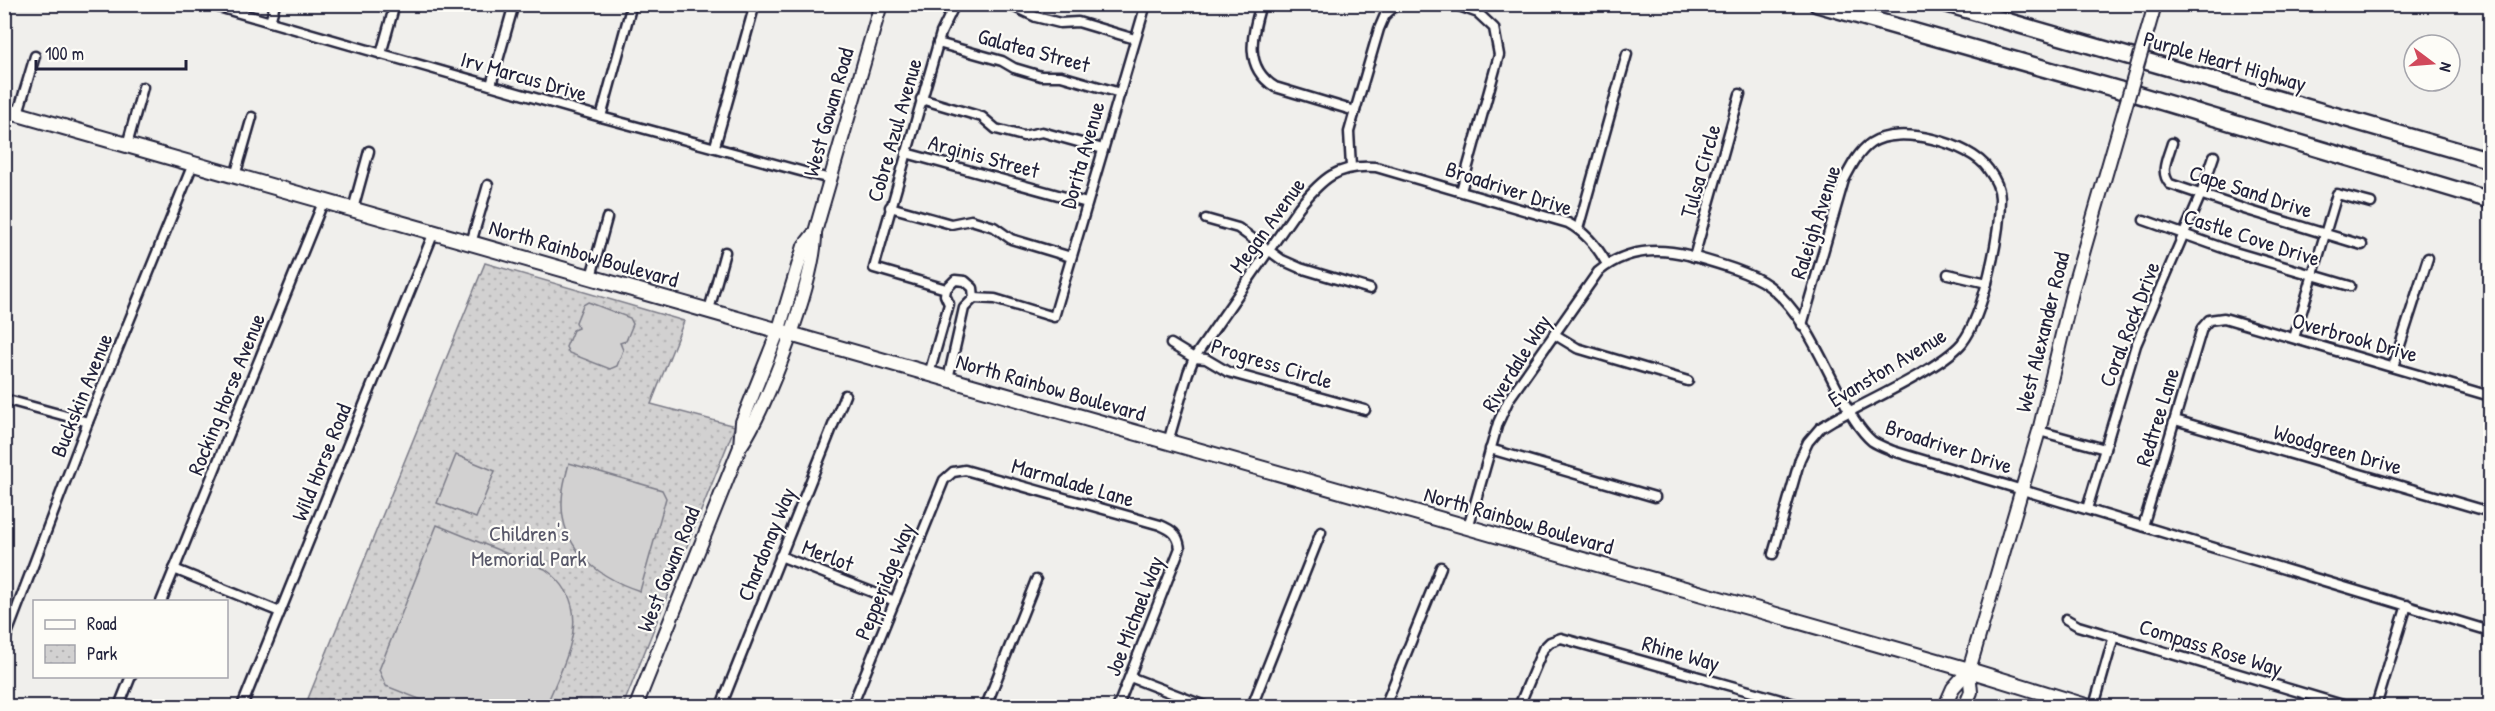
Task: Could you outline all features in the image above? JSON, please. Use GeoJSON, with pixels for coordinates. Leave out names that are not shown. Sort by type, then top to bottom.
{"type":"FeatureCollection","features":[{"type":"Feature","properties":{"kind":"highway"},"geometry":{"type":"LineString","coordinates":[[1817,4],[2120,90]]}},
{"type":"Feature","properties":{"kind":"highway","name":"Purple Heart Highway"},"geometry":{"type":"LineString","coordinates":[[1947,4],[2490,160]]}},
{"type":"Feature","properties":{"kind":"highway"},"geometry":{"type":"LineString","coordinates":[[2136,94],[2490,200]]}},
{"type":"Feature","properties":{"kind":"main road","name":"West Gowan Road"},"geometry":{"type":"LineString","coordinates":[[636,706],[740,447],[753,429],[785,331],[816,249],[815,232],[881,4]]}},
{"type":"Feature","properties":{"kind":"main road","name":"West Alexander Road"},"geometry":{"type":"LineString","coordinates":[[1965,706],[1971,692],[1969,670],[2039,431],[2073,288],[2154,10]]}},
{"type":"Feature","properties":{"kind":"main road","name":"North Rainbow Boulevard"},"geometry":{"type":"LineString","coordinates":[[11,111],[1969,670],[2086,706]]}},
{"type":"Feature","properties":{"kind":"main road","name":"West Alexander Road"},"geometry":{"type":"LineString","coordinates":[[1945,706],[1953,688],[1969,670]]}},
{"type":"Feature","properties":{"kind":"street","name":"Irv Marcus Drive"},"geometry":{"type":"LineString","coordinates":[[208,4],[601,117],[830,179]]}},
{"type":"Feature","properties":{"kind":"street"},"geometry":{"type":"LineString","coordinates":[[270,22],[275,4]]}},
{"type":"Feature","properties":{"kind":"street"},"geometry":{"type":"LineString","coordinates":[[381,54],[395,4]]}},
{"type":"Feature","properties":{"kind":"street"},"geometry":{"type":"LineString","coordinates":[[491,86],[514,4]]}},
{"type":"Feature","properties":{"kind":"street"},"geometry":{"type":"LineString","coordinates":[[601,117],[633,4]]}},
{"type":"Feature","properties":{"kind":"street"},"geometry":{"type":"LineString","coordinates":[[715,146],[755,4]]}},
{"type":"Feature","properties":{"kind":"street","name":"Cobre Azul Avenue"},"geometry":{"type":"LineString","coordinates":[[946,289],[873,268],[938,43],[955,4]]}},
{"type":"Feature","properties":{"kind":"street"},"geometry":{"type":"LineString","coordinates":[[1008,4],[1044,19],[1060,23],[1078,22],[1136,39]]}},
{"type":"Feature","properties":{"kind":"street","name":"Dorita Avenue"},"geometry":{"type":"LineString","coordinates":[[974,298],[995,300],[1054,317],[1146,4]]}},
{"type":"Feature","properties":{"kind":"street"},"geometry":{"type":"LineString","coordinates":[[1261,4],[1251,49],[1259,73],[1275,87],[1355,111]]}},
{"type":"Feature","properties":{"kind":"street"},"geometry":{"type":"LineString","coordinates":[[1351,167],[1349,132],[1379,29],[1385,15],[1397,4]]}},
{"type":"Feature","properties":{"kind":"street"},"geometry":{"type":"LineString","coordinates":[[1453,4],[1478,12],[1494,28],[1499,55],[1461,190]]}},
{"type":"Feature","properties":{"kind":"street","name":"Galatea Street"},"geometry":{"type":"LineString","coordinates":[[938,43],[1002,61],[1014,68],[1041,76],[1061,76],[1120,93]]}},
{"type":"Feature","properties":{"kind":"street"},"geometry":{"type":"LineString","coordinates":[[1578,229],[1627,54]]}},
{"type":"Feature","properties":{"kind":"street"},"geometry":{"type":"LineString","coordinates":[[11,111],[34,56]]}},
{"type":"Feature","properties":{"kind":"street"},"geometry":{"type":"LineString","coordinates":[[127,145],[143,87]]}},
{"type":"Feature","properties":{"kind":"street","name":"Tulsa Circle"},"geometry":{"type":"LineString","coordinates":[[1694,257],[1740,94]]}},
{"type":"Feature","properties":{"kind":"street"},"geometry":{"type":"LineString","coordinates":[[921,99],[982,117],[996,129],[1023,136],[1042,132],[1103,149]]}},
{"type":"Feature","properties":{"kind":"street"},"geometry":{"type":"LineString","coordinates":[[235,176],[252,117]]}},
{"type":"Feature","properties":{"kind":"street","name":"Evanston Avenue"},"geometry":{"type":"LineString","coordinates":[[1773,554],[1800,459],[1808,442],[1820,428],[1934,364],[1961,344],[1973,326],[1991,266],[2000,197],[1997,185],[1988,168],[1977,157],[1958,147],[1921,137],[1904,135],[1877,141]]}},
{"type":"Feature","properties":{"kind":"street","name":"Raleigh Avenue"},"geometry":{"type":"LineString","coordinates":[[1802,325],[1844,180],[1853,162],[1871,143],[1877,141]]}},
{"type":"Feature","properties":{"kind":"street","name":"Cape Sand Drive"},"geometry":{"type":"LineString","coordinates":[[2172,144],[2164,171],[2165,178],[2170,184],[2362,245]]}},
{"type":"Feature","properties":{"kind":"street"},"geometry":{"type":"LineString","coordinates":[[353,209],[369,151]]}},
{"type":"Feature","properties":{"kind":"street","name":"Arginis Street"},"geometry":{"type":"LineString","coordinates":[[906,153],[1087,203]]}},
{"type":"Feature","properties":{"kind":"street","name":"Coral Rock Drive"},"geometry":{"type":"LineString","coordinates":[[2087,509],[2136,345],[2201,194],[2214,156]]}},
{"type":"Feature","properties":{"kind":"street","name":"Buckskin Avenue"},"geometry":{"type":"LineString","coordinates":[[4,642],[88,422],[193,164]]}},
{"type":"Feature","properties":{"kind":"street","name":"Broadriver Drive"},"geometry":{"type":"LineString","coordinates":[[1351,167],[1376,167],[1568,223],[1578,229],[1600,252],[1607,264],[1639,251],[1666,250],[1730,268],[1767,284],[1789,304],[1849,411],[1870,439],[1893,451],[2490,632]]}},
{"type":"Feature","properties":{"kind":"street","name":"Megan Avenue"},"geometry":{"type":"LineString","coordinates":[[1168,442],[1194,358],[1316,186],[1325,178],[1351,167]]}},
{"type":"Feature","properties":{"kind":"street"},"geometry":{"type":"LineString","coordinates":[[471,243],[488,185]]}},
{"type":"Feature","properties":{"kind":"street"},"geometry":{"type":"LineString","coordinates":[[2294,338],[2337,194],[2371,203]]}},
{"type":"Feature","properties":{"kind":"street","name":"Rocking Horse Avenue"},"geometry":{"type":"LineString","coordinates":[[162,600],[324,200]]}},
{"type":"Feature","properties":{"kind":"street"},"geometry":{"type":"LineString","coordinates":[[890,207],[951,224],[971,220],[994,227],[1011,239],[1071,256]]}},
{"type":"Feature","properties":{"kind":"street"},"geometry":{"type":"LineString","coordinates":[[591,278],[607,218]]}},
{"type":"Feature","properties":{"kind":"street"},"geometry":{"type":"LineString","coordinates":[[1206,219],[1238,228],[1300,268],[1370,289]]}},
{"type":"Feature","properties":{"kind":"street","name":"Castle Cove Drive"},"geometry":{"type":"LineString","coordinates":[[2144,220],[2183,235],[2350,286]]}},
{"type":"Feature","properties":{"kind":"street","name":"Wild Horse Road"},"geometry":{"type":"LineString","coordinates":[[242,706],[434,232]]}},
{"type":"Feature","properties":{"kind":"street"},"geometry":{"type":"LineString","coordinates":[[709,310],[725,252]]}},
{"type":"Feature","properties":{"kind":"street"},"geometry":{"type":"LineString","coordinates":[[2393,367],[2428,258]]}},
{"type":"Feature","properties":{"kind":"street","name":"Riverdale Way"},"geometry":{"type":"LineString","coordinates":[[1468,528],[1498,423],[1509,399],[1598,272],[1607,264]]}},
{"type":"Feature","properties":{"kind":"street"},"geometry":{"type":"LineString","coordinates":[[1947,274],[1986,283]]}},
{"type":"Feature","properties":{"kind":"street"},"geometry":{"type":"LineString","coordinates":[[929,374],[949,304],[946,299],[946,289],[955,280],[965,281],[973,288],[974,298],[964,308],[948,379]]}},
{"type":"Feature","properties":{"kind":"street","name":"Overbrook Drive"},"geometry":{"type":"LineString","coordinates":[[2210,320],[2224,318],[2490,396]]}},
{"type":"Feature","properties":{"kind":"street","name":"Redtree Lane"},"geometry":{"type":"LineString","coordinates":[[2143,526],[2202,328],[2210,320]]}},
{"type":"Feature","properties":{"kind":"street"},"geometry":{"type":"LineString","coordinates":[[1554,334],[1577,348],[1689,381]]}},
{"type":"Feature","properties":{"kind":"street","name":"Progress Circle"},"geometry":{"type":"LineString","coordinates":[[1171,344],[1194,358],[1206,359],[1228,372],[1365,410]]}},
{"type":"Feature","properties":{"kind":"street","name":"Chardonay Way"},"geometry":{"type":"LineString","coordinates":[[721,706],[844,395]]}},
{"type":"Feature","properties":{"kind":"street"},"geometry":{"type":"LineString","coordinates":[[4,399],[88,422]]}},
{"type":"Feature","properties":{"kind":"street","name":"Woodgreen Drive"},"geometry":{"type":"LineString","coordinates":[[2175,420],[2490,512]]}},
{"type":"Feature","properties":{"kind":"street"},"geometry":{"type":"LineString","coordinates":[[2039,431],[2105,449]]}},
{"type":"Feature","properties":{"kind":"street"},"geometry":{"type":"LineString","coordinates":[[1490,449],[1655,497]]}},
{"type":"Feature","properties":{"kind":"street","name":"Marmalade Lane"},"geometry":{"type":"LineString","coordinates":[[953,472],[965,470],[1160,525],[1173,531],[1179,538]]}},
{"type":"Feature","properties":{"kind":"street","name":"Pepperidge Way"},"geometry":{"type":"LineString","coordinates":[[852,706],[944,480],[953,472]]}},
{"type":"Feature","properties":{"kind":"street"},"geometry":{"type":"LineString","coordinates":[[1252,706],[1322,532]]}},
{"type":"Feature","properties":{"kind":"street","name":"Joe Michael Way"},"geometry":{"type":"LineString","coordinates":[[1118,706],[1180,548],[1179,538]]}},
{"type":"Feature","properties":{"kind":"street","name":"Merlot"},"geometry":{"type":"LineString","coordinates":[[780,555],[895,601]]}},
{"type":"Feature","properties":{"kind":"street"},"geometry":{"type":"LineString","coordinates":[[1385,706],[1441,567]]}},
{"type":"Feature","properties":{"kind":"street"},"geometry":{"type":"LineString","coordinates":[[174,569],[280,612]]}},
{"type":"Feature","properties":{"kind":"street"},"geometry":{"type":"LineString","coordinates":[[986,706],[1036,580]]}},
{"type":"Feature","properties":{"kind":"street"},"geometry":{"type":"LineString","coordinates":[[2376,706],[2407,605]]}},
{"type":"Feature","properties":{"kind":"street","name":"Compass Rose Way"},"geometry":{"type":"LineString","coordinates":[[2066,619],[2078,626],[2346,706]]}},
{"type":"Feature","properties":{"kind":"street"},"geometry":{"type":"LineString","coordinates":[[2094,706],[2114,636]]}},
{"type":"Feature","properties":{"kind":"street","name":"Rhine Way"},"geometry":{"type":"LineString","coordinates":[[1519,706],[1543,649],[1550,642],[1561,638],[1786,704],[1802,706]]}},
{"type":"Feature","properties":{"kind":"street"},"geometry":{"type":"LineString","coordinates":[[1130,677],[1205,706]]}},
{"type":"Feature","properties":{"kind":"street"},"geometry":{"type":"LineString","coordinates":[[119,706],[130,678]]}},
{"type":"Feature","properties":{"kind":"green space","name":"Children's Memorial Park"},"geometry":{"type":"Polygon","coordinates":[[[485,263],[684,321],[651,404],[735,426],[623,706],[305,706],[485,263]]]}},
{"type":"Feature","properties":{"kind":"green space"},"geometry":{"type":"Polygon","coordinates":[[[588,302],[630,318],[633,324],[626,341],[620,343],[623,350],[617,366],[610,369],[569,353],[566,347],[573,330],[578,328],[576,322],[583,305],[588,302]]]}},
{"type":"Feature","properties":{"kind":"green space"},"geometry":{"type":"Polygon","coordinates":[[[456,455],[495,471],[476,518],[437,503],[456,455]]]}},
{"type":"Feature","properties":{"kind":"green space"},"geometry":{"type":"Polygon","coordinates":[[[569,463],[662,490],[666,498],[640,591],[623,585],[593,567],[572,542],[565,526],[562,509],[563,487],[569,463]]]}},
{"type":"Feature","properties":{"kind":"green space"},"geometry":{"type":"Polygon","coordinates":[[[437,525],[545,569],[561,584],[570,600],[574,616],[572,634],[568,652],[546,706],[437,706],[386,686],[379,670],[437,525]]]}}]}
